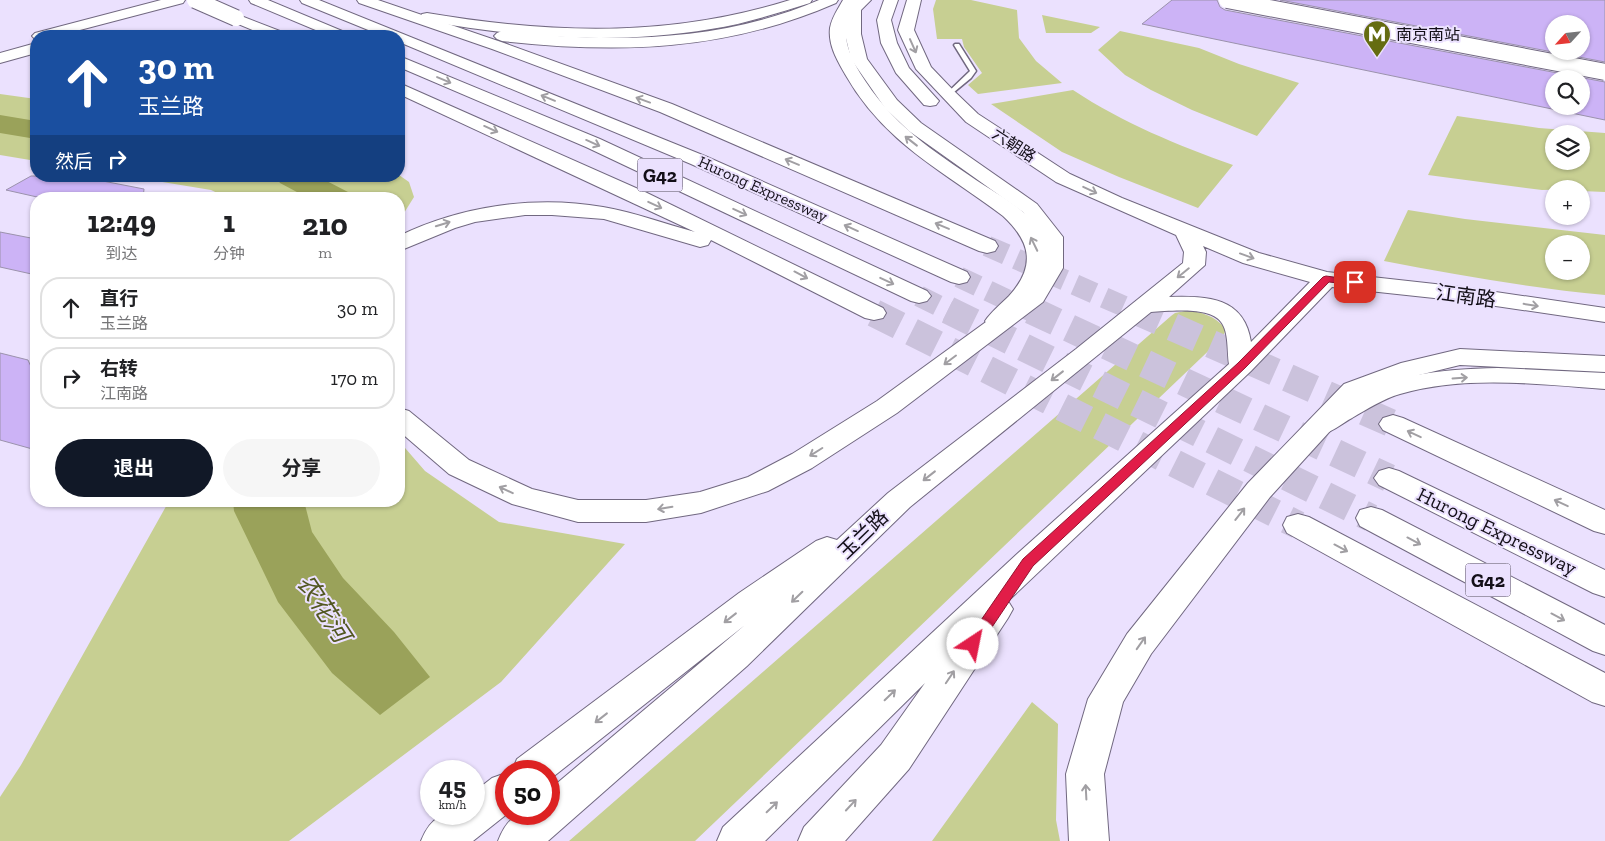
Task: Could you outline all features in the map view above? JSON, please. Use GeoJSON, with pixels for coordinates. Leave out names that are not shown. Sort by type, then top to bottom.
{"type":"FeatureCollection","features":[{"type":"Feature","properties":{"kind":"main road"},"geometry":{"type":"LineString","coordinates":[[63,30],[178,0]]}},
{"type":"Feature","properties":{"kind":"main road"},"geometry":{"type":"LineString","coordinates":[[195,0],[265,30]]}},
{"type":"Feature","properties":{"kind":"main road"},"geometry":{"type":"LineString","coordinates":[[102,30],[215,0]]}},
{"type":"Feature","properties":{"kind":"main road"},"geometry":{"type":"LineString","coordinates":[[256,0],[328,30]]}},
{"type":"Feature","properties":{"kind":"main road","name":"Hurong Expressway"},"geometry":{"type":"LineString","coordinates":[[307,0],[380,30]]}},
{"type":"Feature","properties":{"kind":"main road"},"geometry":{"type":"LineString","coordinates":[[364,0],[498,46],[666,108],[987,246]]}},
{"type":"Feature","properties":{"kind":"main road"},"geometry":{"type":"LineString","coordinates":[[371,0],[471,30],[537,40],[604,43],[658,41],[732,32],[800,13],[831,0]]}},
{"type":"Feature","properties":{"kind":"main road"},"geometry":{"type":"LineString","coordinates":[[427,17],[471,26],[545,34],[615,35],[711,26],[780,9],[805,0]]}},
{"type":"Feature","properties":{"kind":"main road"},"geometry":{"type":"LineString","coordinates":[[850,0],[843,11],[836,32],[842,58],[861,88],[898,132],[1006,209],[1027,230],[1038,253],[1035,273],[1022,297],[978,339]]}},
{"type":"Feature","properties":{"kind":"main road"},"geometry":{"type":"LineString","coordinates":[[405,422],[459,467],[522,497],[578,511],[646,511],[701,502],[758,484],[802,461],[887,407],[1034,296],[1052,268],[1052,237],[1030,208],[915,127],[891,104],[859,59],[853,34],[854,9],[864,0]]}},
{"type":"Feature","properties":{"kind":"main road"},"geometry":{"type":"LineString","coordinates":[[891,0],[884,20],[889,43],[902,70],[933,105],[978,139],[1019,163],[1063,178]]}},
{"type":"Feature","properties":{"kind":"main road","name":"六朝路"},"geometry":{"type":"LineString","coordinates":[[914,0],[906,30],[924,69],[972,118],[1063,178],[1185,232],[1251,258],[1326,279]]}},
{"type":"Feature","properties":{"kind":"main road"},"geometry":{"type":"LineString","coordinates":[[1227,0],[1605,72]]}},
{"type":"Feature","properties":{"kind":"main road"},"geometry":{"type":"LineString","coordinates":[[1257,0],[1605,64]]}},
{"type":"Feature","properties":{"kind":"main road"},"geometry":{"type":"LineString","coordinates":[[0,47],[30,39]]}},
{"type":"Feature","properties":{"kind":"main road","name":"Hurong Expressway"},"geometry":{"type":"LineString","coordinates":[[405,40],[698,160],[959,277]]}},
{"type":"Feature","properties":{"kind":"main road"},"geometry":{"type":"LineString","coordinates":[[498,46],[566,87],[628,119],[698,160]]}},
{"type":"Feature","properties":{"kind":"main road"},"geometry":{"type":"LineString","coordinates":[[0,58],[30,50]]}},
{"type":"Feature","properties":{"kind":"main road","name":"Hurong Expressway"},"geometry":{"type":"LineString","coordinates":[[405,64],[593,143],[919,296]]}},
{"type":"Feature","properties":{"kind":"main road"},"geometry":{"type":"LineString","coordinates":[[405,91],[530,146],[766,257],[874,313]]}},
{"type":"Feature","properties":{"kind":"main road"},"geometry":{"type":"LineString","coordinates":[[405,241],[439,225],[465,218],[526,208],[562,208],[606,214],[766,257]]}},
{"type":"Feature","properties":{"kind":"main road","name":"玉兰路"},"geometry":{"type":"LineString","coordinates":[[518,841],[735,656],[898,500],[1085,354],[1194,265],[1195,252],[1185,232]]}},
{"type":"Feature","properties":{"kind":"main road"},"geometry":{"type":"LineString","coordinates":[[737,841],[1028,562],[1242,366],[1326,279],[1370,284],[1462,310],[1603,326]]}},
{"type":"Feature","properties":{"kind":"main road"},"geometry":{"type":"LineString","coordinates":[[1143,306],[1184,302],[1207,306],[1226,314],[1236,325],[1242,366]]}},
{"type":"Feature","properties":{"kind":"main road"},"geometry":{"type":"LineString","coordinates":[[1089,841],[1085,774],[1106,699],[1145,636],[1259,490],[1353,390],[1410,369],[1460,358],[1605,364]]}},
{"type":"Feature","properties":{"kind":"main road"},"geometry":{"type":"LineString","coordinates":[[1317,427],[1343,411],[1390,389],[1428,382],[1486,376],[1605,381]]}},
{"type":"Feature","properties":{"kind":"main road"},"geometry":{"type":"LineString","coordinates":[[1393,424],[1605,524]]}},
{"type":"Feature","properties":{"kind":"main road","name":"Hurong Expressway"},"geometry":{"type":"LineString","coordinates":[[1389,478],[1605,584]]}},
{"type":"Feature","properties":{"kind":"main road"},"geometry":{"type":"LineString","coordinates":[[545,760],[751,602],[898,500]]}},
{"type":"Feature","properties":{"kind":"main road","name":"G42"},"geometry":{"type":"LineString","coordinates":[[1371,518],[1605,641]]}},
{"type":"Feature","properties":{"kind":"main road"},"geometry":{"type":"LineString","coordinates":[[1298,525],[1605,691]]}},
{"type":"Feature","properties":{"kind":"main road"},"geometry":{"type":"LineString","coordinates":[[818,841],[895,758],[1028,562]]}},
{"type":"Feature","properties":{"kind":"main road"},"geometry":{"type":"LineString","coordinates":[[1381,570],[1605,708]]}},
{"type":"Feature","properties":{"kind":"main road"},"geometry":{"type":"LineString","coordinates":[[441,841],[495,799]]}},
{"type":"Feature","properties":{"kind":"lane"},"geometry":{"type":"LineString","coordinates":[[948,95],[973,71],[957,45]]}},
{"type":"Feature","properties":{"kind":"shaded area"},"geometry":{"type":"Polygon","coordinates":[[[936,0],[971,0],[1017,10],[1019,38],[1036,61],[1062,83],[978,94],[968,85],[982,73],[964,47],[962,39],[937,39],[933,9],[936,0]]]}},
{"type":"Feature","properties":{"kind":"shaded area"},"geometry":{"type":"Polygon","coordinates":[[[1042,15],[1100,27],[1091,33],[1046,33],[1042,15]]]}},
{"type":"Feature","properties":{"kind":"shaded area"},"geometry":{"type":"Polygon","coordinates":[[[1120,31],[1199,48],[1239,64],[1299,83],[1257,136],[1192,110],[1125,75],[1098,50],[1120,31]]]}},
{"type":"Feature","properties":{"kind":"shaded area"},"geometry":{"type":"Polygon","coordinates":[[[1073,90],[1131,123],[1233,165],[1198,208],[1062,152],[991,104],[1073,90]]]}},
{"type":"Feature","properties":{"kind":"shaded area"},"geometry":{"type":"Polygon","coordinates":[[[0,94],[30,98],[30,160],[0,155],[0,94]]]}},
{"type":"Feature","properties":{"kind":"shaded area"},"geometry":{"type":"Polygon","coordinates":[[[1457,116],[1545,128],[1545,170],[1590,170],[1590,132],[1605,133],[1605,192],[1590,191],[1590,180],[1545,180],[1545,190],[1428,175],[1457,116]]]}},
{"type":"Feature","properties":{"kind":"shaded area"},"geometry":{"type":"Polygon","coordinates":[[[405,179],[409,182],[414,197],[405,211],[405,192],[215,192],[162,182],[405,182],[405,179]]]}},
{"type":"Feature","properties":{"kind":"shaded area"},"geometry":{"type":"Polygon","coordinates":[[[1408,210],[1465,219],[1605,235],[1605,295],[1549,289],[1384,261],[1408,210]]]}},
{"type":"Feature","properties":{"kind":"shaded area"},"geometry":{"type":"Polygon","coordinates":[[[1185,311],[1202,313],[1217,321],[1226,329],[1223,337],[695,841],[569,841],[1171,316],[1185,311]]]}},
{"type":"Feature","properties":{"kind":"shaded area"},"geometry":{"type":"Polygon","coordinates":[[[405,448],[425,471],[499,522],[625,544],[501,682],[289,841],[0,841],[0,797],[21,765],[166,507],[405,507],[405,448]]]}},
{"type":"Feature","properties":{"kind":"shaded area"},"geometry":{"type":"Polygon","coordinates":[[[1032,702],[1058,724],[1056,820],[1060,841],[932,841],[1032,702]]]}},
{"type":"Feature","properties":{"kind":"water"},"geometry":{"type":"Polygon","coordinates":[[[234,507],[306,507],[312,532],[343,578],[394,632],[430,677],[380,715],[332,673],[278,602],[234,507]]]}},
{"type":"Feature","properties":{"kind":"building"},"geometry":{"type":"Polygon","coordinates":[[[1172,0],[1217,0],[1220,7],[1225,10],[1545,71],[1545,108],[1142,24],[1172,0]]]}},
{"type":"Feature","properties":{"kind":"building"},"geometry":{"type":"Polygon","coordinates":[[[1280,0],[1605,0],[1605,62],[1590,59],[1590,15],[1545,15],[1545,51],[1280,0]]]}},
{"type":"Feature","properties":{"kind":"building"},"geometry":{"type":"Polygon","coordinates":[[[1590,79],[1605,82],[1605,120],[1581,115],[1590,115],[1590,79]]]}},
{"type":"Feature","properties":{"kind":"building"},"geometry":{"type":"Polygon","coordinates":[[[30,177],[30,182],[108,182],[144,189],[144,192],[30,192],[30,195],[6,190],[30,177]]]}},
{"type":"Feature","properties":{"kind":"building"},"geometry":{"type":"Polygon","coordinates":[[[0,232],[30,238],[30,274],[0,267],[0,232]]]}},
{"type":"Feature","properties":{"kind":"building"},"geometry":{"type":"Polygon","coordinates":[[[0,353],[28,360],[30,364],[30,448],[0,440],[0,353]]]}},
{"type":"Feature","properties":{"kind":"waterway","name":"农花河"},"geometry":{"type":"LineString","coordinates":[[0,124],[30,129]]}},
{"type":"Feature","properties":{"kind":"waterway","name":"农花河"},"geometry":{"type":"LineString","coordinates":[[303,182],[322,192]]}},
{"type":"Feature","properties":{"kind":"tunnel"},"geometry":{"type":"LineString","coordinates":[[987,246],[1137,312]]}},
{"type":"Feature","properties":{"kind":"tunnel"},"geometry":{"type":"LineString","coordinates":[[959,277],[1033,312]]}},
{"type":"Feature","properties":{"kind":"tunnel"},"geometry":{"type":"LineString","coordinates":[[919,296],[951,312]]}},
{"type":"Feature","properties":{"kind":"tunnel"},"geometry":{"type":"LineString","coordinates":[[948,310],[1371,518]]}},
{"type":"Feature","properties":{"kind":"tunnel"},"geometry":{"type":"LineString","coordinates":[[1031,310],[1389,478]]}},
{"type":"Feature","properties":{"kind":"tunnel"},"geometry":{"type":"LineString","coordinates":[[1134,310],[1393,424]]}},
{"type":"Feature","properties":{"kind":"tunnel"},"geometry":{"type":"LineString","coordinates":[[874,313],[1298,525]]}},
{"type":"Feature","properties":{"kind":"place","name":"南京南站"},"geometry":{"type":"Point","coordinates":[1377,58]}},
{"type":"Feature","properties":{"kind":"route"},"geometry":{"type":"LineString","coordinates":[[973,644],[1028,562],[1242,366],[1326,279],[1355,282]]}}]}
